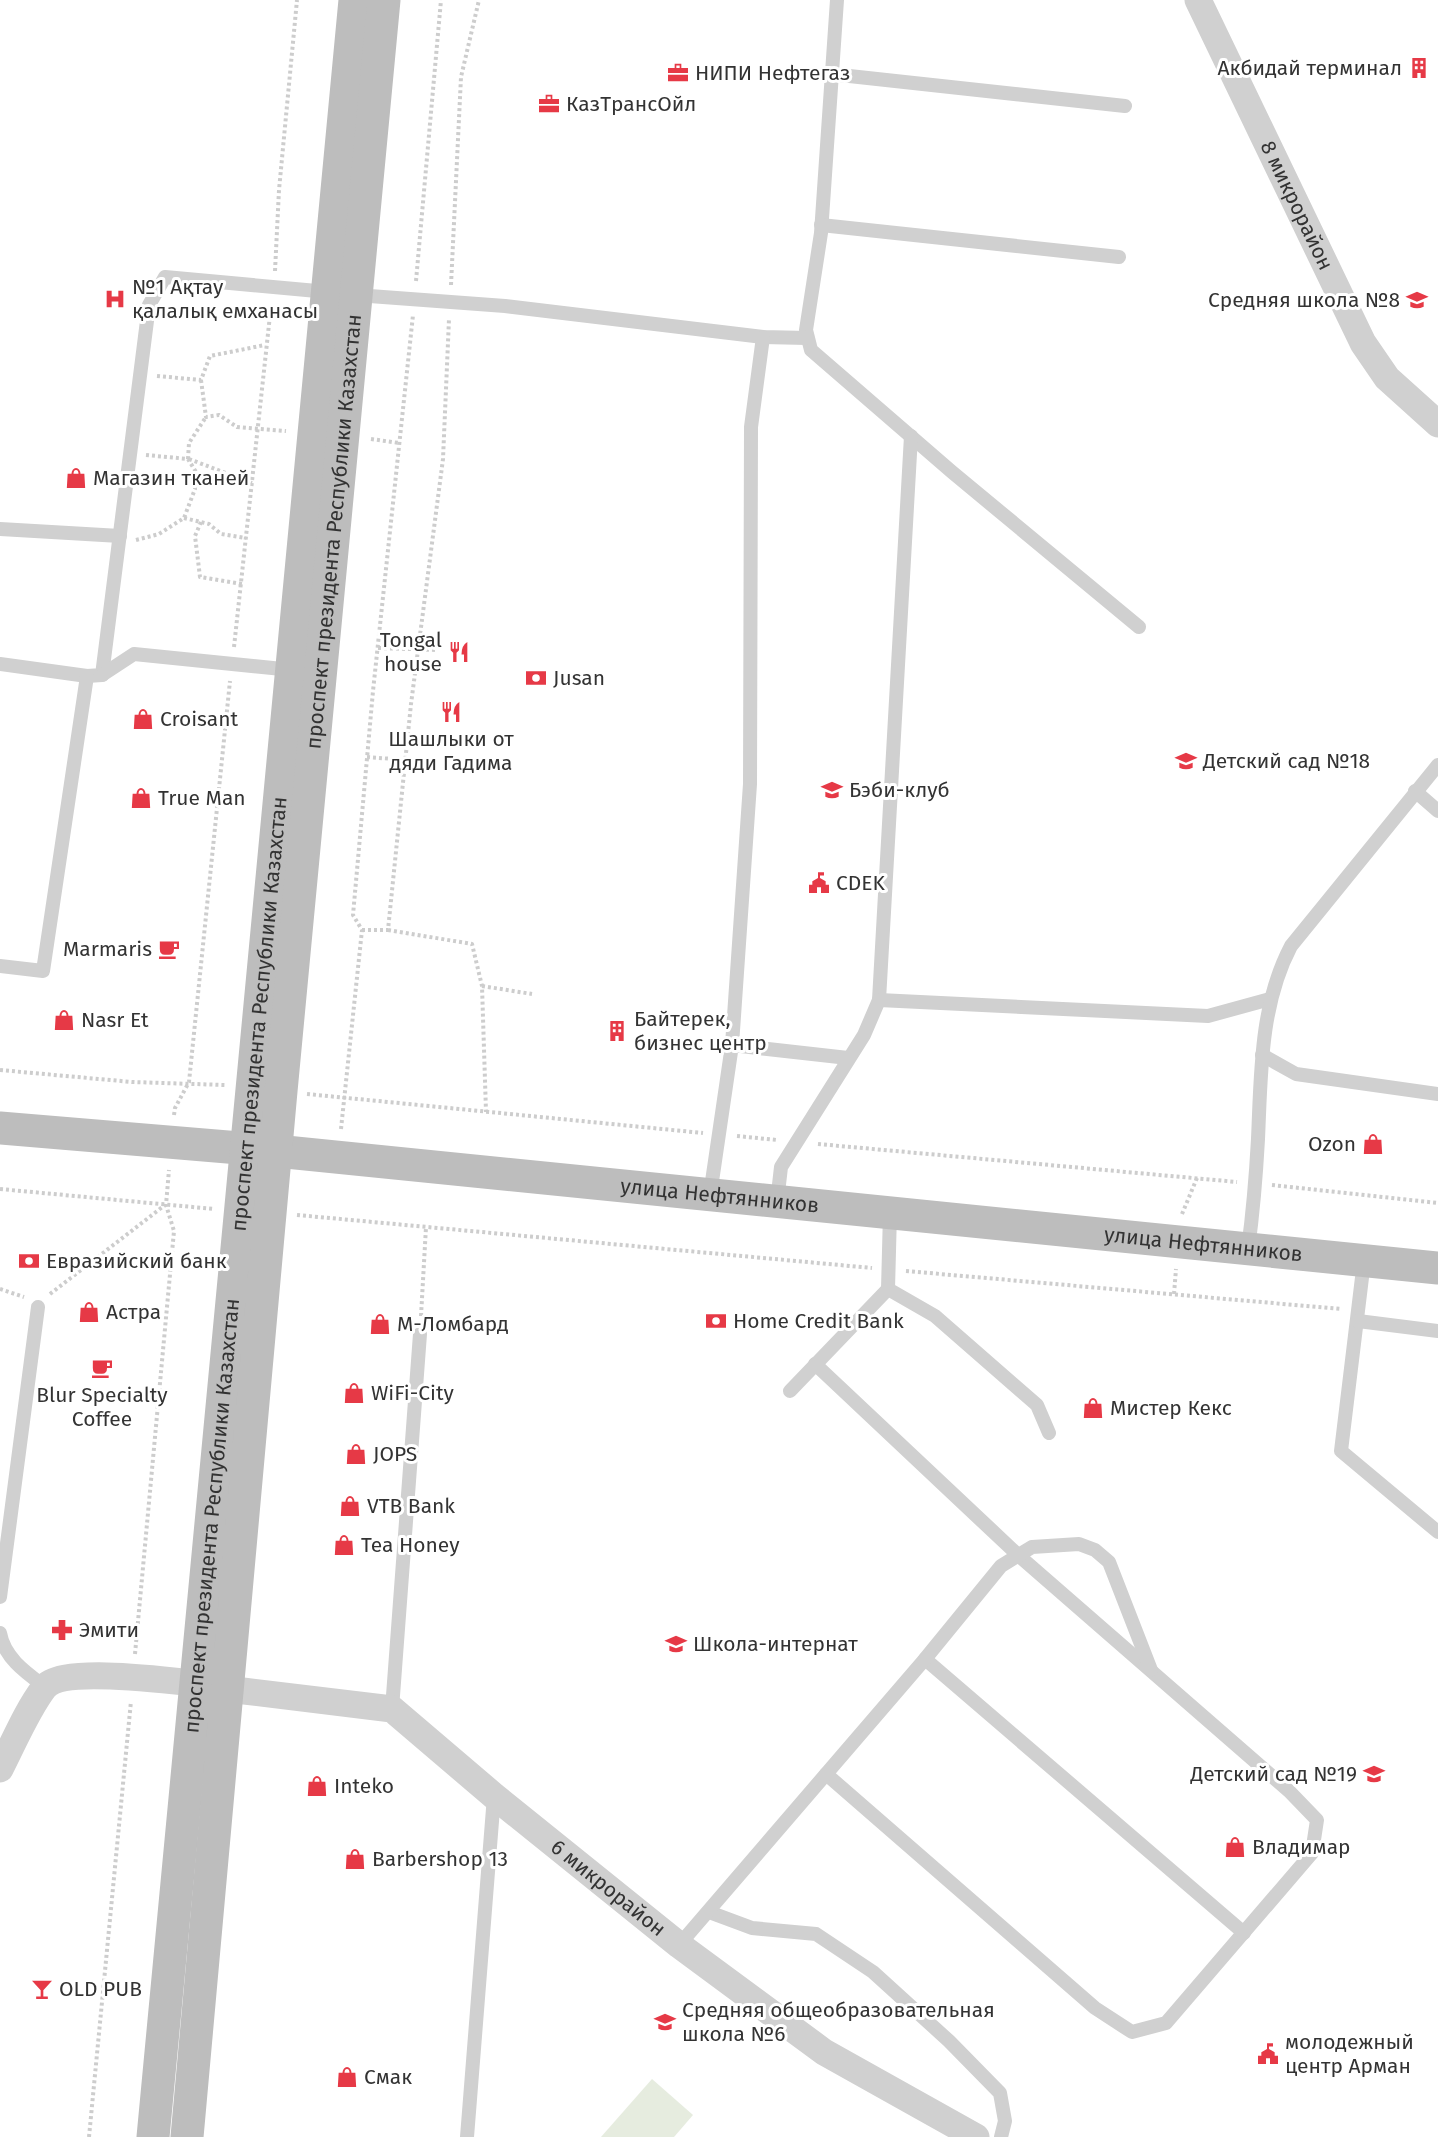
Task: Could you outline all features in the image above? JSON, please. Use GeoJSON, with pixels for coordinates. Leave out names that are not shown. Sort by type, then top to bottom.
{"type":"FeatureCollection","features":[{"type":"Feature","properties":{"kind":"main road","name":"проспект президента Республики Казахстан"},"geometry":{"type":"LineString","coordinates":[[261,1150],[342,293],[356,0]]}},
{"type":"Feature","properties":{"kind":"main road","name":"проспект президента Республики Казахстан"},"geometry":{"type":"LineString","coordinates":[[153,2137],[212,1686],[256,1213],[292,670],[315,432],[342,293],[384,0]]}},
{"type":"Feature","properties":{"kind":"main road","name":"улица Нефтянников"},"geometry":{"type":"LineString","coordinates":[[0,1128],[339,1157],[1438,1268]]}},
{"type":"Feature","properties":{"kind":"main road","name":"проспект президента Республики Казахстан"},"geometry":{"type":"LineString","coordinates":[[187,2137],[212,1686]]}},
{"type":"Feature","properties":{"kind":"street","name":"8 микрорайон"},"geometry":{"type":"LineString","coordinates":[[1198,0],[1363,343],[1387,378],[1438,424]]}},
{"type":"Feature","properties":{"kind":"street"},"geometry":{"type":"LineString","coordinates":[[0,1769],[45,1686],[61,1677],[82,1675],[212,1686],[392,1709]]}},
{"type":"Feature","properties":{"kind":"street","name":"6 микрорайон"},"geometry":{"type":"LineString","coordinates":[[392,1709],[494,1796],[679,1945],[824,2052],[976,2137]]}},
{"type":"Feature","properties":{"kind":"lane"},"geometry":{"type":"LineString","coordinates":[[837,0],[821,225],[806,330],[811,350],[910,436],[1139,627]]}},
{"type":"Feature","properties":{"kind":"lane"},"geometry":{"type":"LineString","coordinates":[[831,74],[1125,106]]}},
{"type":"Feature","properties":{"kind":"lane"},"geometry":{"type":"LineString","coordinates":[[821,225],[1119,257]]}},
{"type":"Feature","properties":{"kind":"lane"},"geometry":{"type":"LineString","coordinates":[[102,675],[149,305],[165,277],[450,302],[763,337],[807,338]]}},
{"type":"Feature","properties":{"kind":"lane"},"geometry":{"type":"LineString","coordinates":[[710,1195],[732,1045],[750,784],[751,427],[763,337]]}},
{"type":"Feature","properties":{"kind":"lane"},"geometry":{"type":"LineString","coordinates":[[777,1202],[781,1167],[864,1035],[879,1000],[910,436]]}},
{"type":"Feature","properties":{"kind":"lane"},"geometry":{"type":"LineString","coordinates":[[0,529],[119,540]]}},
{"type":"Feature","properties":{"kind":"lane"},"geometry":{"type":"LineString","coordinates":[[0,664],[87,676],[102,675],[134,654],[292,670]]}},
{"type":"Feature","properties":{"kind":"lane"},"geometry":{"type":"LineString","coordinates":[[0,966],[43,971],[87,676]]}},
{"type":"Feature","properties":{"kind":"lane"},"geometry":{"type":"LineString","coordinates":[[1248,1249],[1256,1184],[1262,1055],[1270,999],[1277,972],[1291,946],[1438,765]]}},
{"type":"Feature","properties":{"kind":"lane"},"geometry":{"type":"LineString","coordinates":[[1415,791],[1438,811]]}},
{"type":"Feature","properties":{"kind":"lane"},"geometry":{"type":"LineString","coordinates":[[879,1000],[1208,1016],[1270,999]]}},
{"type":"Feature","properties":{"kind":"lane"},"geometry":{"type":"LineString","coordinates":[[732,1045],[849,1059]]}},
{"type":"Feature","properties":{"kind":"lane"},"geometry":{"type":"LineString","coordinates":[[1262,1055],[1296,1074],[1438,1094]]}},
{"type":"Feature","properties":{"kind":"lane"},"geometry":{"type":"LineString","coordinates":[[790,1391],[888,1289],[890,1213]]}},
{"type":"Feature","properties":{"kind":"lane"},"geometry":{"type":"LineString","coordinates":[[1364,1261],[1341,1451],[1438,1532]]}},
{"type":"Feature","properties":{"kind":"lane"},"geometry":{"type":"LineString","coordinates":[[888,1289],[935,1317],[1037,1405],[1049,1433]]}},
{"type":"Feature","properties":{"kind":"lane"},"geometry":{"type":"LineString","coordinates":[[0,1597],[38,1300]]}},
{"type":"Feature","properties":{"kind":"lane"},"geometry":{"type":"LineString","coordinates":[[1358,1316],[1438,1331]]}},
{"type":"Feature","properties":{"kind":"lane"},"geometry":{"type":"LineString","coordinates":[[392,1709],[420,1334]]}},
{"type":"Feature","properties":{"kind":"lane"},"geometry":{"type":"LineString","coordinates":[[815,1364],[1018,1555],[1289,1791],[1317,1820],[1312,1853],[1166,2023],[1132,2031],[1095,2008],[826,1774]]}},
{"type":"Feature","properties":{"kind":"lane"},"geometry":{"type":"LineString","coordinates":[[679,1945],[925,1659],[1000,1566],[1032,1546],[1079,1544],[1095,1550],[1109,1562],[1152,1672]]}},
{"type":"Feature","properties":{"kind":"lane"},"geometry":{"type":"LineString","coordinates":[[1,1642],[24,1671],[45,1686]]}},
{"type":"Feature","properties":{"kind":"lane"},"geometry":{"type":"LineString","coordinates":[[925,1659],[1244,1933]]}},
{"type":"Feature","properties":{"kind":"lane"},"geometry":{"type":"LineString","coordinates":[[467,2137],[494,1796]]}},
{"type":"Feature","properties":{"kind":"lane"},"geometry":{"type":"LineString","coordinates":[[709,1912],[752,1928],[816,1934],[873,1972],[949,2041],[1000,2093],[1005,2121],[1001,2137]]}},
{"type":"Feature","properties":{"kind":"path"},"geometry":{"type":"LineString","coordinates":[[89,2137],[174,1231],[166,1205],[171,1142],[175,1108],[189,1082],[265,345],[274,286],[279,189],[297,0]]}},
{"type":"Feature","properties":{"kind":"path"},"geometry":{"type":"LineString","coordinates":[[339,1157],[362,930],[353,915],[441,0]]}},
{"type":"Feature","properties":{"kind":"path"},"geometry":{"type":"LineString","coordinates":[[388,930],[405,760],[443,459],[461,77],[479,0]]}},
{"type":"Feature","properties":{"kind":"path"},"geometry":{"type":"LineString","coordinates":[[119,540],[159,534],[184,518],[195,489],[196,472],[188,459],[189,443],[206,417],[201,380],[210,356],[265,345]]}},
{"type":"Feature","properties":{"kind":"path"},"geometry":{"type":"LineString","coordinates":[[140,375],[201,380]]}},
{"type":"Feature","properties":{"kind":"path"},"geometry":{"type":"LineString","coordinates":[[206,417],[219,415],[237,427],[315,432]]}},
{"type":"Feature","properties":{"kind":"path"},"geometry":{"type":"LineString","coordinates":[[130,454],[188,459],[252,483]]}},
{"type":"Feature","properties":{"kind":"path"},"geometry":{"type":"LineString","coordinates":[[184,518],[209,524],[221,534],[246,538]]}},
{"type":"Feature","properties":{"kind":"path"},"geometry":{"type":"LineString","coordinates":[[201,522],[195,536],[200,577],[242,584]]}},
{"type":"Feature","properties":{"kind":"path"},"geometry":{"type":"LineString","coordinates":[[378,648],[437,650]]}},
{"type":"Feature","properties":{"kind":"path"},"geometry":{"type":"LineString","coordinates":[[368,757],[419,761]]}},
{"type":"Feature","properties":{"kind":"path"},"geometry":{"type":"LineString","coordinates":[[362,930],[388,930],[472,944],[482,986],[486,1112]]}},
{"type":"Feature","properties":{"kind":"path"},"geometry":{"type":"LineString","coordinates":[[482,986],[532,994]]}},
{"type":"Feature","properties":{"kind":"path"},"geometry":{"type":"LineString","coordinates":[[0,1189],[888,1270],[1358,1316]]}},
{"type":"Feature","properties":{"kind":"path"},"geometry":{"type":"LineString","coordinates":[[0,1289],[38,1300],[62,1287],[166,1205]]}},
{"type":"Feature","properties":{"kind":"path"},"geometry":{"type":"LineString","coordinates":[[420,1334],[426,1227]]}},
{"type":"Feature","properties":{"kind":"shaded area"},"geometry":{"type":"Polygon","coordinates":[[[652,2079],[693,2115],[674,2137],[601,2137],[652,2079]]]}},
{"type":"Feature","properties":{"kind":"place","name":"Акбидай терминал"},"geometry":{"type":"Point","coordinates":[1419,68]}},
{"type":"Feature","properties":{"kind":"place","name":"НИПИ Нефтегаз"},"geometry":{"type":"Point","coordinates":[678,73]}},
{"type":"Feature","properties":{"kind":"place","name":"КазТрансОйл"},"geometry":{"type":"Point","coordinates":[549,104]}},
{"type":"Feature","properties":{"kind":"place","name":"№1 Ақтау қалалық емханасы"},"geometry":{"type":"Point","coordinates":[115,299]}},
{"type":"Feature","properties":{"kind":"place","name":"Средняя школа №8"},"geometry":{"type":"Point","coordinates":[1417,300]}},
{"type":"Feature","properties":{"kind":"place","name":"Магазин тканей"},"geometry":{"type":"Point","coordinates":[76,478]}},
{"type":"Feature","properties":{"kind":"place","name":"Tongal house"},"geometry":{"type":"Point","coordinates":[459,652]}},
{"type":"Feature","properties":{"kind":"place","name":"Jusan"},"geometry":{"type":"Point","coordinates":[536,678]}},
{"type":"Feature","properties":{"kind":"place","name":"Шашлыки от дяди Гадима"},"geometry":{"type":"Point","coordinates":[451,712]}},
{"type":"Feature","properties":{"kind":"place","name":"Croisant"},"geometry":{"type":"Point","coordinates":[143,719]}},
{"type":"Feature","properties":{"kind":"place","name":"Детский сад №18"},"geometry":{"type":"Point","coordinates":[1186,761]}},
{"type":"Feature","properties":{"kind":"place","name":"Бэби-клуб"},"geometry":{"type":"Point","coordinates":[832,790]}},
{"type":"Feature","properties":{"kind":"place","name":"True Man"},"geometry":{"type":"Point","coordinates":[141,798]}},
{"type":"Feature","properties":{"kind":"place","name":"CDEK"},"geometry":{"type":"Point","coordinates":[819,883]}},
{"type":"Feature","properties":{"kind":"place","name":"Marmaris"},"geometry":{"type":"Point","coordinates":[169,949]}},
{"type":"Feature","properties":{"kind":"place","name":"Nasr Et"},"geometry":{"type":"Point","coordinates":[64,1020]}},
{"type":"Feature","properties":{"kind":"place","name":"Байтерек, бизнес центр"},"geometry":{"type":"Point","coordinates":[617,1031]}},
{"type":"Feature","properties":{"kind":"place","name":"Ozon"},"geometry":{"type":"Point","coordinates":[1373,1144]}},
{"type":"Feature","properties":{"kind":"place","name":"Евразийский банк"},"geometry":{"type":"Point","coordinates":[29,1261]}},
{"type":"Feature","properties":{"kind":"place","name":"Астра"},"geometry":{"type":"Point","coordinates":[89,1312]}},
{"type":"Feature","properties":{"kind":"place","name":"Home Credit Bank"},"geometry":{"type":"Point","coordinates":[716,1321]}},
{"type":"Feature","properties":{"kind":"place","name":"М-Ломбард"},"geometry":{"type":"Point","coordinates":[380,1324]}},
{"type":"Feature","properties":{"kind":"place","name":"Blur Specialty Coffee"},"geometry":{"type":"Point","coordinates":[102,1368]}},
{"type":"Feature","properties":{"kind":"place","name":"WiFi-City"},"geometry":{"type":"Point","coordinates":[354,1393]}},
{"type":"Feature","properties":{"kind":"place","name":"Мистер Кекс"},"geometry":{"type":"Point","coordinates":[1093,1408]}},
{"type":"Feature","properties":{"kind":"place","name":"JOPS"},"geometry":{"type":"Point","coordinates":[356,1454]}},
{"type":"Feature","properties":{"kind":"place","name":"VTB Bank"},"geometry":{"type":"Point","coordinates":[350,1506]}},
{"type":"Feature","properties":{"kind":"place","name":"Tea Honey"},"geometry":{"type":"Point","coordinates":[344,1545]}},
{"type":"Feature","properties":{"kind":"place","name":"Эмити"},"geometry":{"type":"Point","coordinates":[62,1630]}},
{"type":"Feature","properties":{"kind":"place","name":"Школа-интернат"},"geometry":{"type":"Point","coordinates":[676,1644]}},
{"type":"Feature","properties":{"kind":"place","name":"Детский сад №19"},"geometry":{"type":"Point","coordinates":[1374,1774]}},
{"type":"Feature","properties":{"kind":"place","name":"Inteko"},"geometry":{"type":"Point","coordinates":[317,1786]}},
{"type":"Feature","properties":{"kind":"place","name":"Владимар"},"geometry":{"type":"Point","coordinates":[1235,1847]}},
{"type":"Feature","properties":{"kind":"place","name":"Barbershop 13"},"geometry":{"type":"Point","coordinates":[355,1859]}},
{"type":"Feature","properties":{"kind":"place","name":"OLD PUB"},"geometry":{"type":"Point","coordinates":[42,1989]}},
{"type":"Feature","properties":{"kind":"place","name":"Средняя общеобразовательная школа №6"},"geometry":{"type":"Point","coordinates":[665,2022]}},
{"type":"Feature","properties":{"kind":"place","name":"молодежный центр Арман"},"geometry":{"type":"Point","coordinates":[1268,2054]}},
{"type":"Feature","properties":{"kind":"place","name":"Смак"},"geometry":{"type":"Point","coordinates":[347,2077]}}]}
